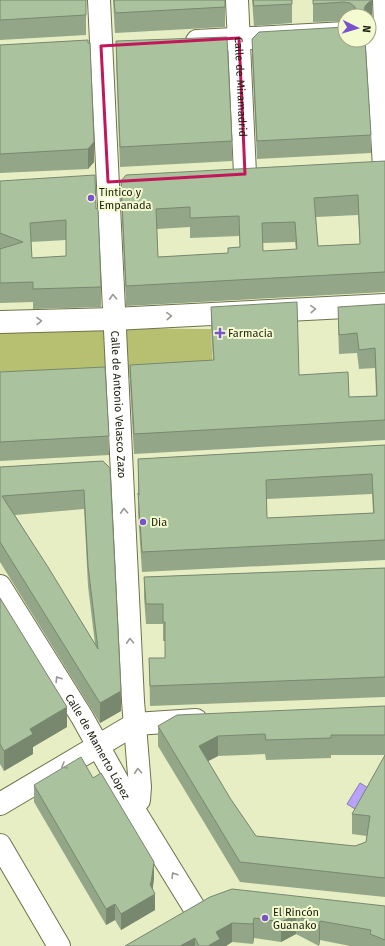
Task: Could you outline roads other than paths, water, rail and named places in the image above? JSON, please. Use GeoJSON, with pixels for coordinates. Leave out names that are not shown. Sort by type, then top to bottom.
{"type":"FeatureCollection","features":[{"type":"Feature","properties":{"kind":"street","name":"Calle de Antonio Velasco Zazo"},"geometry":{"type":"LineString","coordinates":[[99,0],[93,47],[108,182],[114,319],[130,466],[127,585],[140,787],[138,800],[131,805]]}},
{"type":"Feature","properties":{"kind":"street","name":"Calle de Miramadrid"},"geometry":{"type":"LineString","coordinates":[[237,0],[245,174]]}},
{"type":"Feature","properties":{"kind":"street"},"geometry":{"type":"LineString","coordinates":[[361,168],[385,167],[379,30],[384,0]]}},
{"type":"Feature","properties":{"kind":"street"},"geometry":{"type":"LineString","coordinates":[[178,42],[337,33]]}},
{"type":"Feature","properties":{"kind":"street"},"geometry":{"type":"LineString","coordinates":[[93,47],[124,45]]}},
{"type":"Feature","properties":{"kind":"street"},"geometry":{"type":"LineString","coordinates":[[222,175],[268,172]]}},
{"type":"Feature","properties":{"kind":"street"},"geometry":{"type":"LineString","coordinates":[[85,184],[131,181]]}},
{"type":"Feature","properties":{"kind":"street"},"geometry":{"type":"LineString","coordinates":[[0,322],[114,319],[385,305]]}},
{"type":"Feature","properties":{"kind":"street"},"geometry":{"type":"LineString","coordinates":[[99,468],[130,466]]}},
{"type":"Feature","properties":{"kind":"street"},"geometry":{"type":"LineString","coordinates":[[127,585],[151,584]]}},
{"type":"Feature","properties":{"kind":"street","name":"Calle de Mamerto López"},"geometry":{"type":"LineString","coordinates":[[0,586],[82,717],[131,805],[188,913],[215,901]]}},
{"type":"Feature","properties":{"kind":"street"},"geometry":{"type":"LineString","coordinates":[[0,804],[135,724],[218,719]]}},
{"type":"Feature","properties":{"kind":"street"},"geometry":{"type":"LineString","coordinates":[[0,845],[59,946]]}},
{"type":"Feature","properties":{"kind":"place","name":"Tintico y Empanada"},"geometry":{"type":"Point","coordinates":[91,198]}},
{"type":"Feature","properties":{"kind":"place","name":"Farmacia"},"geometry":{"type":"Point","coordinates":[220,333]}},
{"type":"Feature","properties":{"kind":"place","name":"Dia"},"geometry":{"type":"Point","coordinates":[143,522]}},
{"type":"Feature","properties":{"kind":"place","name":"El Rincón Guanako"},"geometry":{"type":"Point","coordinates":[265,918]}}]}
